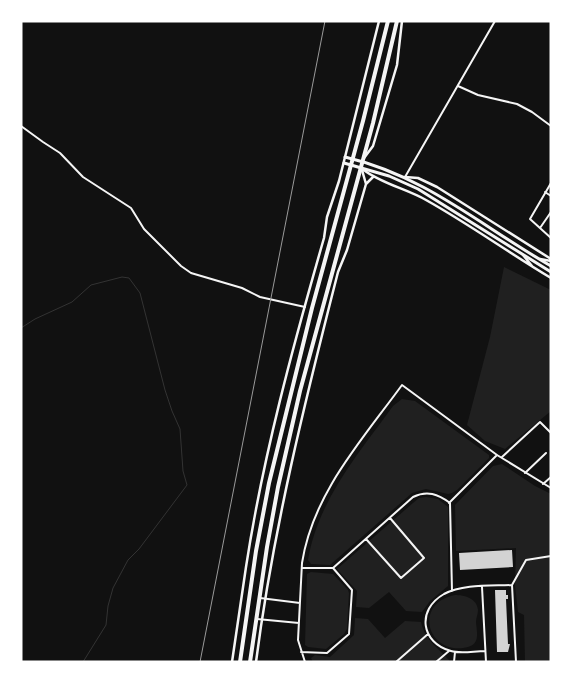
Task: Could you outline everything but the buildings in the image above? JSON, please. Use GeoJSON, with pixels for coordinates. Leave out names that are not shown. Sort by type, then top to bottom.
{"type":"FeatureCollection","features":[{"type":"Feature","properties":{"kind":"highway"},"geometry":{"type":"LineString","coordinates":[[240,662],[256,551],[269,482],[312,308],[388,21]]}},
{"type":"Feature","properties":{"kind":"highway"},"geometry":{"type":"LineString","coordinates":[[250,662],[278,487],[321,310],[361,167],[397,21]]}},
{"type":"Feature","properties":{"kind":"main road"},"geometry":{"type":"LineString","coordinates":[[345,157],[362,161],[404,177],[437,194],[551,266]]}},
{"type":"Feature","properties":{"kind":"main road"},"geometry":{"type":"LineString","coordinates":[[344,163],[390,176],[418,189],[551,272]]}},
{"type":"Feature","properties":{"kind":"street"},"geometry":{"type":"LineString","coordinates":[[232,662],[258,501],[284,388],[324,238],[327,217],[344,163],[379,21]]}},
{"type":"Feature","properties":{"kind":"street"},"geometry":{"type":"LineString","coordinates":[[362,161],[373,146],[397,65],[402,21]]}},
{"type":"Feature","properties":{"kind":"street"},"geometry":{"type":"LineString","coordinates":[[495,21],[404,177],[418,178],[437,187],[551,260]]}},
{"type":"Feature","properties":{"kind":"street"},"geometry":{"type":"LineString","coordinates":[[457,85],[478,95],[517,104],[551,126]]}},
{"type":"Feature","properties":{"kind":"street"},"geometry":{"type":"LineString","coordinates":[[21,126],[60,153],[83,177],[132,208],[144,229],[181,266],[192,273],[242,288],[260,297],[305,307]]}},
{"type":"Feature","properties":{"kind":"street"},"geometry":{"type":"LineString","coordinates":[[361,167],[373,177],[408,190],[432,203],[551,278]]}},
{"type":"Feature","properties":{"kind":"street"},"geometry":{"type":"LineString","coordinates":[[361,167],[366,184]]}},
{"type":"Feature","properties":{"kind":"street"},"geometry":{"type":"LineString","coordinates":[[256,662],[277,525],[298,428],[338,272],[347,250],[366,184],[373,177]]}},
{"type":"Feature","properties":{"kind":"street"},"geometry":{"type":"LineString","coordinates":[[551,183],[530,219],[551,238]]}},
{"type":"Feature","properties":{"kind":"street"},"geometry":{"type":"LineString","coordinates":[[545,192],[551,196]]}},
{"type":"Feature","properties":{"kind":"street"},"geometry":{"type":"LineString","coordinates":[[540,228],[551,212]]}},
{"type":"Feature","properties":{"kind":"street"},"geometry":{"type":"LineString","coordinates":[[522,254],[534,268]]}},
{"type":"Feature","properties":{"kind":"street"},"geometry":{"type":"LineString","coordinates":[[536,258],[551,260]]}},
{"type":"Feature","properties":{"kind":"street"},"geometry":{"type":"LineString","coordinates":[[305,662],[298,640],[302,568],[304,550],[317,511],[325,493],[343,465],[402,385],[497,455],[551,488]]}},
{"type":"Feature","properties":{"kind":"street"},"geometry":{"type":"LineString","coordinates":[[502,457],[540,422],[551,433]]}},
{"type":"Feature","properties":{"kind":"street"},"geometry":{"type":"LineString","coordinates":[[526,473],[546,453]]}},
{"type":"Feature","properties":{"kind":"street"},"geometry":{"type":"LineString","coordinates":[[452,590],[449,503],[497,455]]}},
{"type":"Feature","properties":{"kind":"street"},"geometry":{"type":"LineString","coordinates":[[543,484],[551,477]]}},
{"type":"Feature","properties":{"kind":"street"},"geometry":{"type":"LineString","coordinates":[[302,568],[333,568],[413,497],[424,493],[439,496],[449,503]]}},
{"type":"Feature","properties":{"kind":"street"},"geometry":{"type":"LineString","coordinates":[[366,538],[401,578],[424,558],[390,518]]}},
{"type":"Feature","properties":{"kind":"street"},"geometry":{"type":"LineString","coordinates":[[516,662],[512,584],[526,560],[551,556]]}},
{"type":"Feature","properties":{"kind":"street"},"geometry":{"type":"LineString","coordinates":[[301,652],[327,654],[350,634],[352,590],[333,568]]}},
{"type":"Feature","properties":{"kind":"street"},"geometry":{"type":"LineString","coordinates":[[485,650],[455,652],[440,647],[428,634],[425,622],[427,611],[437,599],[452,590],[512,584]]}},
{"type":"Feature","properties":{"kind":"street"},"geometry":{"type":"LineString","coordinates":[[482,587],[486,662]]}},
{"type":"Feature","properties":{"kind":"street"},"geometry":{"type":"LineString","coordinates":[[259,598],[300,603]]}},
{"type":"Feature","properties":{"kind":"street"},"geometry":{"type":"LineString","coordinates":[[256,619],[299,623]]}},
{"type":"Feature","properties":{"kind":"street"},"geometry":{"type":"LineString","coordinates":[[396,662],[428,634]]}},
{"type":"Feature","properties":{"kind":"street"},"geometry":{"type":"LineString","coordinates":[[436,662],[449,651]]}},
{"type":"Feature","properties":{"kind":"street"},"geometry":{"type":"LineString","coordinates":[[454,662],[455,652]]}},
{"type":"Feature","properties":{"kind":"shaded area"},"geometry":{"type":"Polygon","coordinates":[[[504,267],[551,290],[551,411],[505,449],[485,441],[467,425],[490,337],[504,267]]]}},
{"type":"Feature","properties":{"kind":"shaded area"},"geometry":{"type":"Polygon","coordinates":[[[402,399],[415,401],[489,455],[489,458],[452,493],[448,494],[426,489],[412,493],[330,565],[311,564],[308,560],[313,538],[330,497],[367,441],[393,406],[402,399]]]}},
{"type":"Feature","properties":{"kind":"shaded area"},"geometry":{"type":"Polygon","coordinates":[[[502,464],[535,486],[551,494],[551,662],[525,662],[524,615],[518,612],[515,585],[516,548],[456,551],[455,505],[493,466],[502,464]]]}},
{"type":"Feature","properties":{"kind":"shaded area"},"geometry":{"type":"Polygon","coordinates":[[[419,498],[438,499],[448,507],[448,586],[430,601],[422,612],[406,611],[389,592],[369,608],[356,607],[357,591],[337,569],[419,498]]]}},
{"type":"Feature","properties":{"kind":"shaded area"},"geometry":{"type":"Polygon","coordinates":[[[311,572],[333,574],[349,593],[347,629],[344,634],[326,649],[305,645],[307,574],[311,572]]]}},
{"type":"Feature","properties":{"kind":"shaded area"},"geometry":{"type":"Polygon","coordinates":[[[455,595],[473,600],[477,606],[477,639],[469,647],[450,647],[440,643],[433,635],[430,626],[430,616],[434,607],[442,600],[455,595]]]}},
{"type":"Feature","properties":{"kind":"shaded area"},"geometry":{"type":"Polygon","coordinates":[[[355,618],[368,619],[385,638],[405,621],[421,622],[428,639],[449,662],[313,662],[311,658],[315,655],[330,657],[354,635],[355,618]]]}},
{"type":"Feature","properties":{"kind":"waterway"},"geometry":{"type":"LineString","coordinates":[[21,328],[35,319],[72,302],[91,285],[122,277],[129,278],[140,293],[165,390],[180,429],[183,471],[187,485],[139,549],[128,560],[113,588],[108,606],[106,625],[83,662]]}},
{"type":"Feature","properties":{"kind":"railway"},"geometry":{"type":"LineString","coordinates":[[200,662],[325,21]]}}]}
